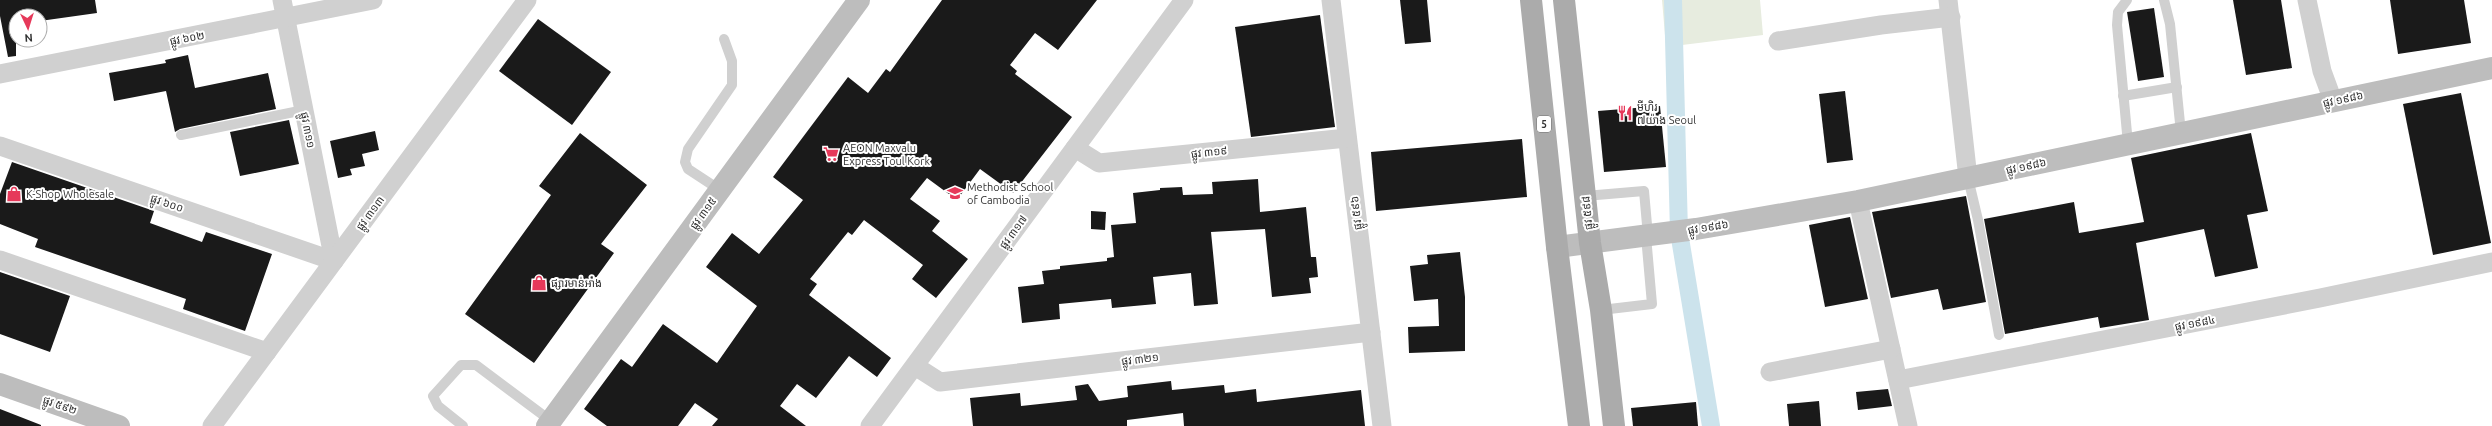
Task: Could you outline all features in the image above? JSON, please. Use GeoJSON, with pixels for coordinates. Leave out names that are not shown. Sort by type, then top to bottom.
{"type":"FeatureCollection","features":[{"type":"Feature","properties":{"kind":"main road","name":"ផ្លូវ ៣១៥"},"geometry":{"type":"LineString","coordinates":[[549,423],[859,0]]}},
{"type":"Feature","properties":{"kind":"main road","name":"5"},"geometry":{"type":"LineString","coordinates":[[1532,0],[1557,248],[1579,426]]}},
{"type":"Feature","properties":{"kind":"main road","name":"ផ្លូវ ៥៩៨"},"geometry":{"type":"LineString","coordinates":[[1564,0],[1590,243],[1601,310],[1614,426]]}},
{"type":"Feature","properties":{"kind":"main road"},"geometry":{"type":"LineString","coordinates":[[1538,59],[1570,57]]}},
{"type":"Feature","properties":{"kind":"main road","name":"ផ្លូវ ១៩៨៦"},"geometry":{"type":"LineString","coordinates":[[1557,248],[1696,229],[1858,201],[2492,68]]}},
{"type":"Feature","properties":{"kind":"main road","name":"ផ្លូវ ៥៩២"},"geometry":{"type":"LineString","coordinates":[[0,384],[119,426]]}},
{"type":"Feature","properties":{"kind":"street","name":"ផ្លូវ ៣១១"},"geometry":{"type":"LineString","coordinates":[[282,0],[334,261]]}},
{"type":"Feature","properties":{"kind":"street","name":"ផ្លូវ ៦០២"},"geometry":{"type":"LineString","coordinates":[[0,74],[285,19],[373,0]]}},
{"type":"Feature","properties":{"kind":"street","name":"ផ្លូវ ៣១៣"},"geometry":{"type":"LineString","coordinates":[[212,426],[527,0]]}},
{"type":"Feature","properties":{"kind":"street","name":"ផ្លូវ ៣១៧"},"geometry":{"type":"LineString","coordinates":[[870,426],[1184,0]]}},
{"type":"Feature","properties":{"kind":"street","name":"ផ្លូវ ៥៩៦"},"geometry":{"type":"LineString","coordinates":[[1331,0],[1382,426]]}},
{"type":"Feature","properties":{"kind":"street"},"geometry":{"type":"LineString","coordinates":[[2307,0],[2322,71],[2332,101]]}},
{"type":"Feature","properties":{"kind":"street"},"geometry":{"type":"LineString","coordinates":[[1778,42],[1881,25],[1950,9],[1968,178]]}},
{"type":"Feature","properties":{"kind":"street","name":"ផ្លូវ ៣១៩"},"geometry":{"type":"LineString","coordinates":[[1075,148],[1099,163],[1347,138]]}},
{"type":"Feature","properties":{"kind":"street","name":"ផ្លូវ ៦០០"},"geometry":{"type":"LineString","coordinates":[[0,146],[334,261]]}},
{"type":"Feature","properties":{"kind":"street"},"geometry":{"type":"LineString","coordinates":[[1858,201],[1908,426]]}},
{"type":"Feature","properties":{"kind":"street"},"geometry":{"type":"LineString","coordinates":[[0,260],[267,352]]}},
{"type":"Feature","properties":{"kind":"street","name":"ផ្លូវ ១៩៨៤"},"geometry":{"type":"LineString","coordinates":[[1898,380],[2304,301],[2492,262]]}},
{"type":"Feature","properties":{"kind":"street","name":"ផ្លូវ ៣២១"},"geometry":{"type":"LineString","coordinates":[[915,366],[940,382],[1370,332]]}},
{"type":"Feature","properties":{"kind":"street"},"geometry":{"type":"LineString","coordinates":[[1770,372],[1891,349]]}},
{"type":"Feature","properties":{"kind":"lane"},"geometry":{"type":"LineString","coordinates":[[2127,0],[2118,12],[2117,25],[2128,144]]}},
{"type":"Feature","properties":{"kind":"lane"},"geometry":{"type":"LineString","coordinates":[[2164,0],[2168,10],[2181,133]]}},
{"type":"Feature","properties":{"kind":"lane"},"geometry":{"type":"LineString","coordinates":[[720,190],[688,169],[685,162],[688,149],[732,85],[732,61],[724,38]]}},
{"type":"Feature","properties":{"kind":"lane"},"geometry":{"type":"LineString","coordinates":[[2124,96],[2177,87]]}},
{"type":"Feature","properties":{"kind":"lane"},"geometry":{"type":"LineString","coordinates":[[181,135],[304,110]]}},
{"type":"Feature","properties":{"kind":"lane"},"geometry":{"type":"LineString","coordinates":[[1968,178],[1978,220],[1999,335]]}},
{"type":"Feature","properties":{"kind":"lane"},"geometry":{"type":"LineString","coordinates":[[1586,196],[1644,191],[1652,235],[1652,304],[1601,310]]}},
{"type":"Feature","properties":{"kind":"lane"},"geometry":{"type":"LineString","coordinates":[[463,426],[438,406],[433,396],[461,365],[468,363],[476,365],[549,423]]}},
{"type":"Feature","properties":{"kind":"shaded area"},"geometry":{"type":"Polygon","coordinates":[[[1662,0],[1760,0],[1763,35],[1666,47],[1662,0]]]}},
{"type":"Feature","properties":{"kind":"building"},"geometry":{"type":"Polygon","coordinates":[[[0,0],[95,0],[97,13],[48,20],[48,8],[8,8],[8,48],[16,48],[16,56],[8,57],[0,16],[0,0]]]}},
{"type":"Feature","properties":{"kind":"building"},"geometry":{"type":"Polygon","coordinates":[[[942,0],[1097,0],[1058,50],[1035,33],[1010,65],[1017,71],[1015,74],[1072,117],[1013,193],[980,169],[957,200],[927,178],[910,199],[940,221],[932,231],[968,259],[936,298],[912,279],[923,265],[864,220],[852,235],[848,232],[810,279],[817,284],[809,295],[891,358],[877,377],[849,356],[816,398],[797,384],[780,406],[806,426],[712,426],[718,419],[695,403],[678,426],[607,426],[584,409],[621,359],[632,367],[663,324],[717,363],[757,306],[706,267],[732,233],[759,254],[803,200],[773,177],[848,77],[868,93],[886,69],[890,72],[942,0]]]}},
{"type":"Feature","properties":{"kind":"building"},"geometry":{"type":"Polygon","coordinates":[[[1400,0],[1427,0],[1431,42],[1405,44],[1400,0]]]}},
{"type":"Feature","properties":{"kind":"building"},"geometry":{"type":"Polygon","coordinates":[[[2233,0],[2281,0],[2292,68],[2246,75],[2233,0]]]}},
{"type":"Feature","properties":{"kind":"building"},"geometry":{"type":"Polygon","coordinates":[[[2390,0],[2464,0],[2471,43],[2398,54],[2390,0]]]}},
{"type":"Feature","properties":{"kind":"building"},"geometry":{"type":"Polygon","coordinates":[[[2154,8],[2164,77],[2138,81],[2127,12],[2154,8]]]}},
{"type":"Feature","properties":{"kind":"building"},"geometry":{"type":"Polygon","coordinates":[[[1320,15],[1335,127],[1251,137],[1235,27],[1320,15]]]}},
{"type":"Feature","properties":{"kind":"building"},"geometry":{"type":"Polygon","coordinates":[[[538,19],[611,72],[572,125],[499,71],[538,19]]]}},
{"type":"Feature","properties":{"kind":"building"},"geometry":{"type":"Polygon","coordinates":[[[188,55],[195,88],[268,73],[276,109],[180,129],[175,132],[166,91],[114,101],[109,73],[166,63],[165,60],[188,55]]]}},
{"type":"Feature","properties":{"kind":"building"},"geometry":{"type":"Polygon","coordinates":[[[1845,91],[1853,160],[1827,163],[1819,94],[1845,91]]]}},
{"type":"Feature","properties":{"kind":"building"},"geometry":{"type":"Polygon","coordinates":[[[2461,93],[2491,243],[2433,255],[2403,104],[2461,93]]]}},
{"type":"Feature","properties":{"kind":"building"},"geometry":{"type":"Polygon","coordinates":[[[1660,106],[1666,167],[1604,172],[1598,111],[1660,106]]]}},
{"type":"Feature","properties":{"kind":"building"},"geometry":{"type":"Polygon","coordinates":[[[289,120],[299,164],[240,176],[230,132],[289,120]]]}},
{"type":"Feature","properties":{"kind":"building"},"geometry":{"type":"Polygon","coordinates":[[[375,131],[379,150],[362,154],[365,166],[350,169],[352,175],[338,178],[330,141],[375,131]]]}},
{"type":"Feature","properties":{"kind":"building","name":"ផ្សារមាន់អាំង"},"geometry":{"type":"Polygon","coordinates":[[[580,133],[647,185],[601,244],[614,253],[534,363],[465,314],[551,195],[539,186],[580,133]]]}},
{"type":"Feature","properties":{"kind":"building"},"geometry":{"type":"Polygon","coordinates":[[[2251,133],[2268,211],[2247,215],[2258,268],[2215,277],[2204,229],[2136,243],[2149,320],[2100,328],[2098,317],[2005,334],[1984,219],[2074,202],[2079,233],[2144,222],[2131,158],[2251,133]]]}},
{"type":"Feature","properties":{"kind":"building"},"geometry":{"type":"Polygon","coordinates":[[[1522,139],[1527,197],[1376,211],[1371,152],[1522,139]]]}},
{"type":"Feature","properties":{"kind":"building"},"geometry":{"type":"Polygon","coordinates":[[[12,162],[154,211],[150,223],[202,242],[206,232],[272,254],[245,331],[183,309],[186,299],[35,247],[38,239],[0,224],[0,194],[12,162]]]}},
{"type":"Feature","properties":{"kind":"building"},"geometry":{"type":"Polygon","coordinates":[[[1258,179],[1260,212],[1306,207],[1311,257],[1316,257],[1318,277],[1309,278],[1311,293],[1272,297],[1265,229],[1211,232],[1218,304],[1194,306],[1191,273],[1153,277],[1156,304],[1112,308],[1111,299],[1059,304],[1060,319],[1022,323],[1018,287],[1044,284],[1042,271],[1060,269],[1060,266],[1107,261],[1107,258],[1114,257],[1111,225],[1136,223],[1133,193],[1160,190],[1160,188],[1182,187],[1183,195],[1213,194],[1212,182],[1258,179]]]}},
{"type":"Feature","properties":{"kind":"building"},"geometry":{"type":"Polygon","coordinates":[[[1966,196],[1986,302],[1943,310],[1938,289],[1891,298],[1872,212],[1966,196]]]}},
{"type":"Feature","properties":{"kind":"building"},"geometry":{"type":"Polygon","coordinates":[[[1091,211],[1106,212],[1105,230],[1091,229],[1091,211]]]}},
{"type":"Feature","properties":{"kind":"building"},"geometry":{"type":"Polygon","coordinates":[[[1850,217],[1868,299],[1825,307],[1809,225],[1850,217]]]}},
{"type":"Feature","properties":{"kind":"building"},"geometry":{"type":"Polygon","coordinates":[[[1460,252],[1465,297],[1465,351],[1409,353],[1408,327],[1439,326],[1438,299],[1414,301],[1410,266],[1428,264],[1427,255],[1460,252]]]}},
{"type":"Feature","properties":{"kind":"building"},"geometry":{"type":"Polygon","coordinates":[[[0,272],[70,296],[50,352],[0,334],[0,272]]]}},
{"type":"Feature","properties":{"kind":"building"},"geometry":{"type":"Polygon","coordinates":[[[1171,381],[1172,390],[1224,385],[1225,393],[1256,389],[1257,402],[1361,390],[1365,426],[1184,426],[1183,413],[1127,420],[1127,426],[973,426],[970,398],[1020,393],[1021,406],[1077,400],[1075,386],[1088,384],[1099,401],[1128,397],[1127,386],[1171,381]]]}},
{"type":"Feature","properties":{"kind":"building"},"geometry":{"type":"Polygon","coordinates":[[[1888,389],[1892,406],[1858,410],[1856,392],[1888,389]]]}},
{"type":"Feature","properties":{"kind":"building"},"geometry":{"type":"Polygon","coordinates":[[[1819,401],[1821,426],[1789,426],[1787,404],[1819,401]]]}},
{"type":"Feature","properties":{"kind":"building"},"geometry":{"type":"Polygon","coordinates":[[[1696,402],[1698,426],[1633,426],[1631,408],[1696,402]]]}},
{"type":"Feature","properties":{"kind":"building"},"geometry":{"type":"Polygon","coordinates":[[[0,409],[41,425],[41,426],[0,426],[0,409]]]}},
{"type":"Feature","properties":{"kind":"waterway"},"geometry":{"type":"LineString","coordinates":[[1673,0],[1679,232],[1711,426]]}},
{"type":"Feature","properties":{"kind":"place","name":"មីហិរ ៧យ៉ាង Seoul"},"geometry":{"type":"Point","coordinates":[1625,113]}},
{"type":"Feature","properties":{"kind":"place","name":"AEON Maxvalu Express Toul Kork"},"geometry":{"type":"Point","coordinates":[831,154]}},
{"type":"Feature","properties":{"kind":"place","name":"Methodist School of Cambodia"},"geometry":{"type":"Point","coordinates":[955,193]}},
{"type":"Feature","properties":{"kind":"place","name":"K-Shop Wholesale"},"geometry":{"type":"Point","coordinates":[14,194]}},
{"type":"Feature","properties":{"kind":"place","name":"ផ្សារមាន់អាំង"},"geometry":{"type":"Point","coordinates":[539,283]}}]}
